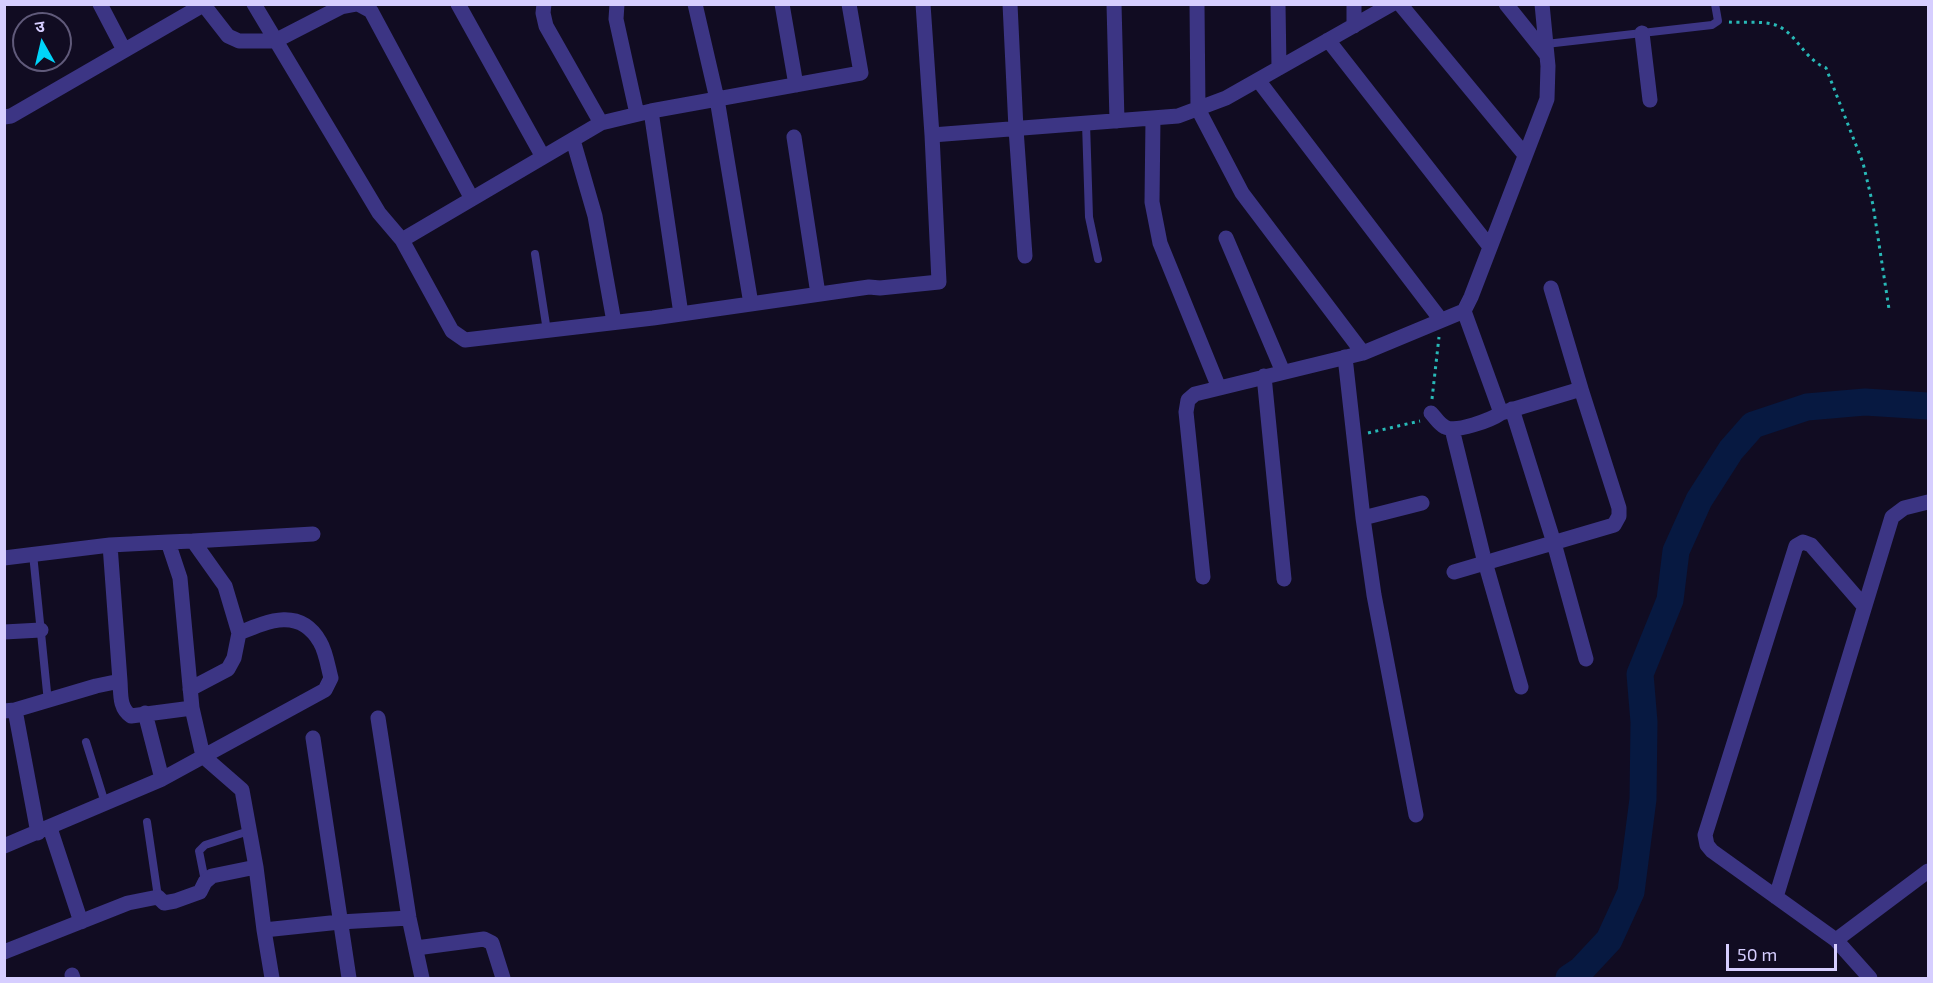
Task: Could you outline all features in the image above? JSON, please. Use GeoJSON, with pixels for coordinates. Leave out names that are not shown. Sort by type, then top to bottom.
{"type":"FeatureCollection","features":[{"type":"Feature","properties":{"kind":"street"},"geometry":{"type":"LineString","coordinates":[[100,4],[124,50]]}},
{"type":"Feature","properties":{"kind":"street"},"geometry":{"type":"LineString","coordinates":[[254,4],[378,213],[402,240],[452,331],[465,340],[681,314],[869,287],[939,282],[923,4]]}},
{"type":"Feature","properties":{"kind":"street"},"geometry":{"type":"LineString","coordinates":[[4,117],[11,116],[203,5],[228,36],[239,41],[275,40],[341,7],[358,4],[372,11],[472,199]]}},
{"type":"Feature","properties":{"kind":"street"},"geometry":{"type":"LineString","coordinates":[[458,4],[543,157]]}},
{"type":"Feature","properties":{"kind":"street"},"geometry":{"type":"LineString","coordinates":[[544,4],[543,13],[546,26],[601,123]]}},
{"type":"Feature","properties":{"kind":"street"},"geometry":{"type":"LineString","coordinates":[[616,4],[616,19],[644,113],[681,314]]}},
{"type":"Feature","properties":{"kind":"street"},"geometry":{"type":"LineString","coordinates":[[695,4],[717,99],[751,304]]}},
{"type":"Feature","properties":{"kind":"street"},"geometry":{"type":"LineString","coordinates":[[782,4],[796,85]]}},
{"type":"Feature","properties":{"kind":"street"},"geometry":{"type":"LineString","coordinates":[[402,240],[601,123],[861,73],[849,4]]}},
{"type":"Feature","properties":{"kind":"street"},"geometry":{"type":"LineString","coordinates":[[1010,4],[1025,256]]}},
{"type":"Feature","properties":{"kind":"street"},"geometry":{"type":"LineString","coordinates":[[1114,4],[1117,121]]}},
{"type":"Feature","properties":{"kind":"street"},"geometry":{"type":"LineString","coordinates":[[1197,4],[1198,109],[1242,193],[1363,352]]}},
{"type":"Feature","properties":{"kind":"street"},"geometry":{"type":"LineString","coordinates":[[1278,4],[1279,68]]}},
{"type":"Feature","properties":{"kind":"street"},"geometry":{"type":"LineString","coordinates":[[1354,4],[1354,26]]}},
{"type":"Feature","properties":{"kind":"street"},"geometry":{"type":"LineString","coordinates":[[932,135],[1178,116],[1226,98],[1392,4]]}},
{"type":"Feature","properties":{"kind":"street"},"geometry":{"type":"LineString","coordinates":[[1400,4],[1525,155]]}},
{"type":"Feature","properties":{"kind":"street"},"geometry":{"type":"LineString","coordinates":[[1506,4],[1546,49]]}},
{"type":"Feature","properties":{"kind":"street"},"geometry":{"type":"LineString","coordinates":[[1542,4],[1547,99],[1464,311],[1507,411],[1554,543],[1586,659]]}},
{"type":"Feature","properties":{"kind":"street"},"geometry":{"type":"LineString","coordinates":[[1642,33],[1650,100]]}},
{"type":"Feature","properties":{"kind":"street"},"geometry":{"type":"LineString","coordinates":[[1328,40],[1490,247]]}},
{"type":"Feature","properties":{"kind":"street"},"geometry":{"type":"LineString","coordinates":[[1258,80],[1441,320]]}},
{"type":"Feature","properties":{"kind":"street"},"geometry":{"type":"LineString","coordinates":[[1153,118],[1152,202],[1160,243],[1220,388]]}},
{"type":"Feature","properties":{"kind":"street"},"geometry":{"type":"LineString","coordinates":[[794,137],[819,294]]}},
{"type":"Feature","properties":{"kind":"street"},"geometry":{"type":"LineString","coordinates":[[573,140],[595,216],[614,322]]}},
{"type":"Feature","properties":{"kind":"street"},"geometry":{"type":"LineString","coordinates":[[1226,238],[1283,372]]}},
{"type":"Feature","properties":{"kind":"street"},"geometry":{"type":"LineString","coordinates":[[1454,572],[1614,525],[1619,516],[1619,508],[1551,288]]}},
{"type":"Feature","properties":{"kind":"street"},"geometry":{"type":"LineString","coordinates":[[1203,577],[1186,412],[1188,400],[1195,394],[1363,352],[1464,311]]}},
{"type":"Feature","properties":{"kind":"street"},"geometry":{"type":"LineString","coordinates":[[1345,357],[1374,595],[1416,815]]}},
{"type":"Feature","properties":{"kind":"street"},"geometry":{"type":"LineString","coordinates":[[1264,376],[1284,579]]}},
{"type":"Feature","properties":{"kind":"street"},"geometry":{"type":"LineString","coordinates":[[1431,413],[1444,426],[1452,429],[1491,420],[1507,411],[1581,389]]}},
{"type":"Feature","properties":{"kind":"street"},"geometry":{"type":"LineString","coordinates":[[1452,429],[1521,687]]}},
{"type":"Feature","properties":{"kind":"street"},"geometry":{"type":"LineString","coordinates":[[1776,897],[1892,517],[1904,507],[1929,502]]}},
{"type":"Feature","properties":{"kind":"street"},"geometry":{"type":"LineString","coordinates":[[1363,518],[1422,503]]}},
{"type":"Feature","properties":{"kind":"street"},"geometry":{"type":"LineString","coordinates":[[4,558],[110,545],[314,534]]}},
{"type":"Feature","properties":{"kind":"street"},"geometry":{"type":"LineString","coordinates":[[190,689],[228,669],[234,658],[239,633],[225,586],[193,541]]}},
{"type":"Feature","properties":{"kind":"street"},"geometry":{"type":"LineString","coordinates":[[168,542],[180,578],[192,708],[203,756],[242,790],[272,978]]}},
{"type":"Feature","properties":{"kind":"street"},"geometry":{"type":"LineString","coordinates":[[1864,606],[1811,545],[1803,542],[1796,546],[1705,835],[1707,846],[1712,851],[1836,940],[1870,978]]}},
{"type":"Feature","properties":{"kind":"street"},"geometry":{"type":"LineString","coordinates":[[110,545],[124,712],[131,716],[192,708]]}},
{"type":"Feature","properties":{"kind":"street"},"geometry":{"type":"LineString","coordinates":[[4,846],[162,779],[325,690],[331,678],[320,642],[309,629],[290,619],[265,622],[239,633]]}},
{"type":"Feature","properties":{"kind":"street"},"geometry":{"type":"LineString","coordinates":[[4,632],[41,630]]}},
{"type":"Feature","properties":{"kind":"street"},"geometry":{"type":"LineString","coordinates":[[81,922],[44,830],[10,711],[120,681]]}},
{"type":"Feature","properties":{"kind":"street"},"geometry":{"type":"LineString","coordinates":[[145,713],[162,779]]}},
{"type":"Feature","properties":{"kind":"street"},"geometry":{"type":"LineString","coordinates":[[378,718],[409,918],[422,978]]}},
{"type":"Feature","properties":{"kind":"street"},"geometry":{"type":"LineString","coordinates":[[313,738],[350,978]]}},
{"type":"Feature","properties":{"kind":"street"},"geometry":{"type":"LineString","coordinates":[[4,952],[128,903],[158,897],[164,903],[175,901],[200,892],[205,882],[212,876],[256,867]]}},
{"type":"Feature","properties":{"kind":"street"},"geometry":{"type":"LineString","coordinates":[[1836,940],[1929,871]]}},
{"type":"Feature","properties":{"kind":"street"},"geometry":{"type":"LineString","coordinates":[[264,930],[409,918]]}},
{"type":"Feature","properties":{"kind":"street"},"geometry":{"type":"LineString","coordinates":[[416,948],[484,939],[492,943],[503,978]]}},
{"type":"Feature","properties":{"kind":"lane"},"geometry":{"type":"LineString","coordinates":[[1546,49],[1642,33],[1712,25],[1718,21],[1715,4]]}},
{"type":"Feature","properties":{"kind":"lane"},"geometry":{"type":"LineString","coordinates":[[1086,123],[1089,217],[1098,259]]}},
{"type":"Feature","properties":{"kind":"lane"},"geometry":{"type":"LineString","coordinates":[[535,254],[547,331]]}},
{"type":"Feature","properties":{"kind":"lane"},"geometry":{"type":"LineString","coordinates":[[33,554],[48,702]]}},
{"type":"Feature","properties":{"kind":"lane"},"geometry":{"type":"LineString","coordinates":[[86,742],[105,803]]}},
{"type":"Feature","properties":{"kind":"lane"},"geometry":{"type":"LineString","coordinates":[[147,822],[158,897]]}},
{"type":"Feature","properties":{"kind":"lane"},"geometry":{"type":"LineString","coordinates":[[205,882],[199,851],[204,845],[249,831]]}},
{"type":"Feature","properties":{"kind":"path"},"geometry":{"type":"LineString","coordinates":[[1718,21],[1773,24],[1788,32],[1815,64],[1826,68],[1863,163],[1873,205],[1889,309]]}},
{"type":"Feature","properties":{"kind":"path"},"geometry":{"type":"LineString","coordinates":[[1354,437],[1423,420],[1431,413],[1441,320]]}},
{"type":"Feature","properties":{"kind":"waterway"},"geometry":{"type":"LineString","coordinates":[[1569,978],[1581,970],[1609,940],[1631,892],[1643,799],[1644,722],[1640,674],[1670,600],[1676,551],[1699,500],[1731,450],[1753,425],[1807,407],[1865,402],[1928,406]]}}]}
